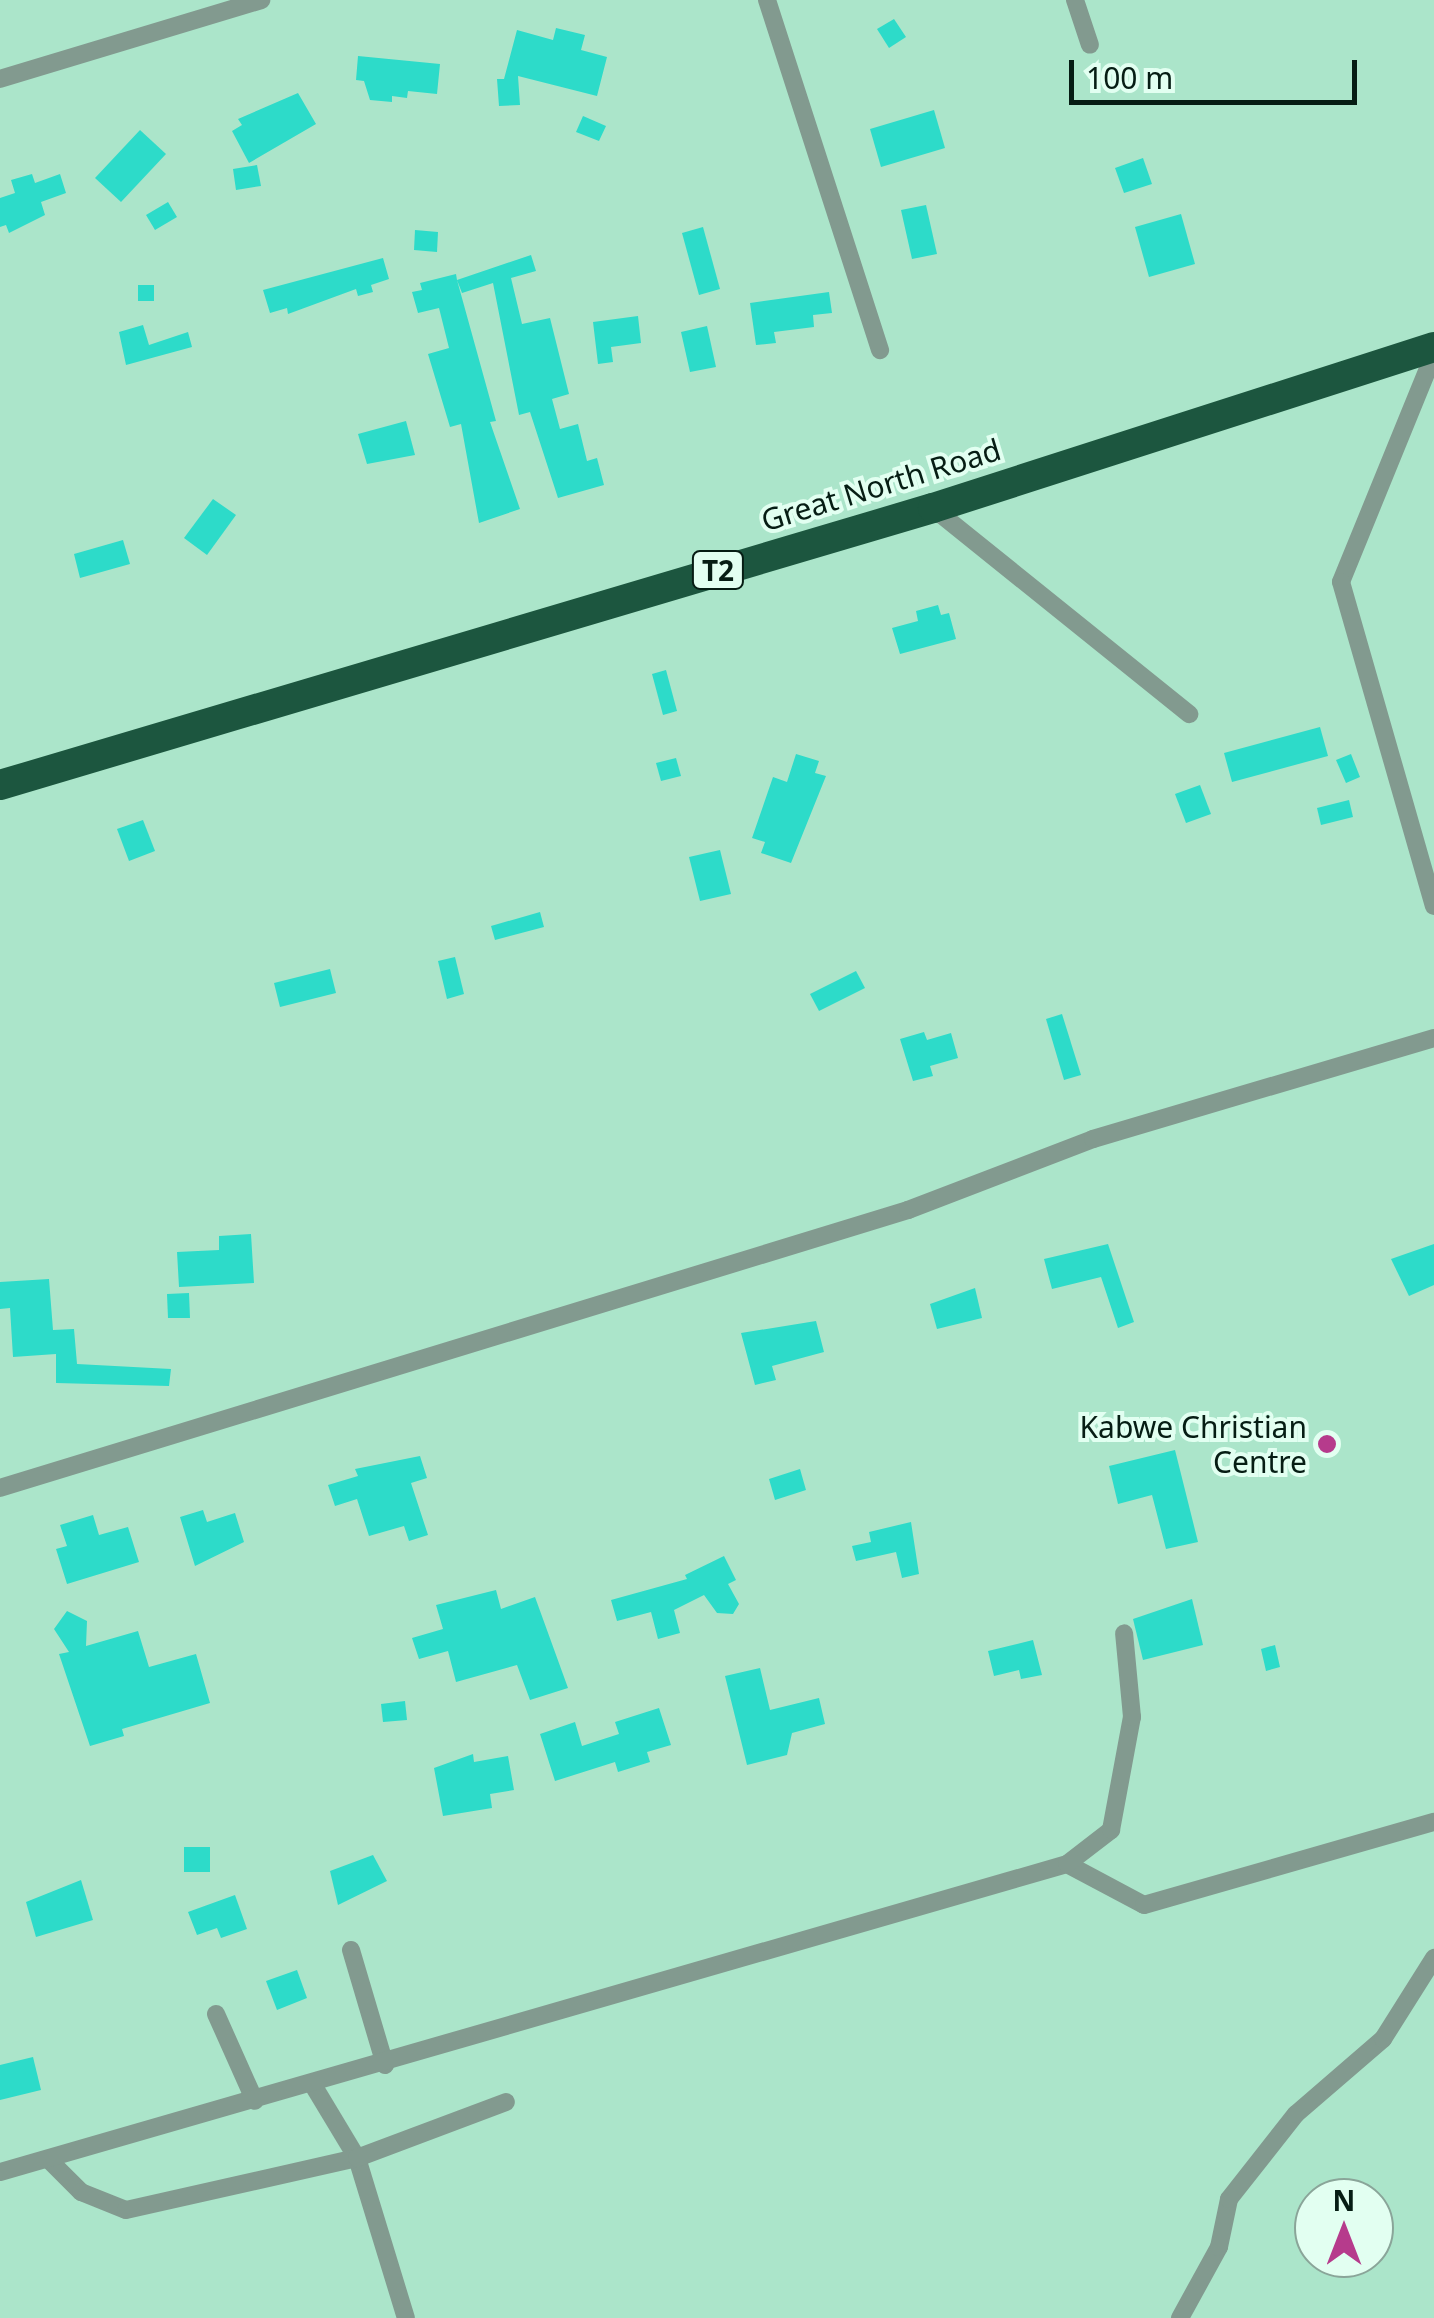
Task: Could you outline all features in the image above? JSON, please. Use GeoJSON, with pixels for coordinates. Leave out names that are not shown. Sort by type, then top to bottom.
{"type":"FeatureCollection","features":[{"type":"Feature","properties":{"kind":"highway","name":"Great North Road"},"geometry":{"type":"LineString","coordinates":[[0,784],[932,508],[1434,350]]}},
{"type":"Feature","properties":{"kind":"street"},"geometry":{"type":"LineString","coordinates":[[0,79],[260,0]]}},
{"type":"Feature","properties":{"kind":"street"},"geometry":{"type":"LineString","coordinates":[[768,0],[880,350]]}},
{"type":"Feature","properties":{"kind":"street"},"geometry":{"type":"LineString","coordinates":[[1075,0],[1090,45]]}},
{"type":"Feature","properties":{"kind":"street"},"geometry":{"type":"LineString","coordinates":[[1434,350],[1341,582],[1434,906]]}},
{"type":"Feature","properties":{"kind":"street"},"geometry":{"type":"LineString","coordinates":[[932,508],[1189,714]]}},
{"type":"Feature","properties":{"kind":"street"},"geometry":{"type":"LineString","coordinates":[[0,1488],[908,1210],[1094,1139],[1434,1038]]}},
{"type":"Feature","properties":{"kind":"street"},"geometry":{"type":"LineString","coordinates":[[0,2172],[385,2065],[1067,1864],[1112,1830],[1132,1717],[1124,1633]]}},
{"type":"Feature","properties":{"kind":"street"},"geometry":{"type":"LineString","coordinates":[[1067,1864],[1144,1905],[1434,1822]]}},
{"type":"Feature","properties":{"kind":"street"},"geometry":{"type":"LineString","coordinates":[[350,1950],[385,2065]]}},
{"type":"Feature","properties":{"kind":"street"},"geometry":{"type":"LineString","coordinates":[[1180,2318],[1219,2247],[1230,2199],[1296,2114],[1384,2040],[1434,1958]]}},
{"type":"Feature","properties":{"kind":"street"},"geometry":{"type":"LineString","coordinates":[[216,2014],[255,2101]]}},
{"type":"Feature","properties":{"kind":"street"},"geometry":{"type":"LineString","coordinates":[[313,2085],[358,2158],[406,2318]]}},
{"type":"Feature","properties":{"kind":"street"},"geometry":{"type":"LineString","coordinates":[[48,2159],[81,2192],[126,2210],[358,2158],[506,2102]]}},
{"type":"Feature","properties":{"kind":"building"},"geometry":{"type":"Polygon","coordinates":[[[894,19],[906,37],[889,48],[877,29],[894,19]]]}},
{"type":"Feature","properties":{"kind":"building"},"geometry":{"type":"Polygon","coordinates":[[[556,28],[585,35],[581,50],[607,57],[597,96],[518,76],[520,105],[499,106],[497,79],[504,79],[517,30],[553,40],[556,28]]]}},
{"type":"Feature","properties":{"kind":"building"},"geometry":{"type":"Polygon","coordinates":[[[358,56],[440,64],[437,94],[408,91],[407,98],[392,96],[392,102],[370,100],[364,81],[356,80],[358,56]]]}},
{"type":"Feature","properties":{"kind":"building"},"geometry":{"type":"Polygon","coordinates":[[[298,93],[316,124],[249,163],[232,131],[242,125],[238,119],[298,93]]]}},
{"type":"Feature","properties":{"kind":"building"},"geometry":{"type":"Polygon","coordinates":[[[934,110],[945,148],[881,167],[870,129],[934,110]]]}},
{"type":"Feature","properties":{"kind":"building"},"geometry":{"type":"Polygon","coordinates":[[[583,116],[606,126],[599,141],[576,132],[583,116]]]}},
{"type":"Feature","properties":{"kind":"building"},"geometry":{"type":"Polygon","coordinates":[[[140,130],[166,154],[121,202],[95,178],[140,130]]]}},
{"type":"Feature","properties":{"kind":"building"},"geometry":{"type":"Polygon","coordinates":[[[1143,158],[1152,184],[1124,193],[1115,168],[1143,158]]]}},
{"type":"Feature","properties":{"kind":"building"},"geometry":{"type":"Polygon","coordinates":[[[257,165],[261,186],[236,190],[233,169],[257,165]]]}},
{"type":"Feature","properties":{"kind":"building"},"geometry":{"type":"Polygon","coordinates":[[[32,174],[35,183],[60,174],[66,193],[41,202],[45,215],[9,233],[6,225],[0,227],[0,198],[15,193],[11,180],[32,174]]]}},
{"type":"Feature","properties":{"kind":"building"},"geometry":{"type":"Polygon","coordinates":[[[168,202],[177,217],[155,230],[146,215],[168,202]]]}},
{"type":"Feature","properties":{"kind":"building"},"geometry":{"type":"Polygon","coordinates":[[[926,205],[937,254],[912,259],[901,210],[926,205]]]}},
{"type":"Feature","properties":{"kind":"building"},"geometry":{"type":"Polygon","coordinates":[[[1181,214],[1195,264],[1149,277],[1135,227],[1181,214]]]}},
{"type":"Feature","properties":{"kind":"building"},"geometry":{"type":"Polygon","coordinates":[[[703,227],[720,289],[699,295],[682,233],[703,227]]]}},
{"type":"Feature","properties":{"kind":"building"},"geometry":{"type":"Polygon","coordinates":[[[415,230],[438,232],[437,252],[414,250],[415,230]]]}},
{"type":"Feature","properties":{"kind":"building"},"geometry":{"type":"Polygon","coordinates":[[[531,255],[536,271],[511,278],[522,324],[550,318],[569,394],[552,399],[560,429],[578,424],[587,461],[597,458],[604,485],[558,498],[530,412],[519,415],[493,283],[462,293],[457,280],[531,255]]]}},
{"type":"Feature","properties":{"kind":"building"},"geometry":{"type":"Polygon","coordinates":[[[383,258],[389,279],[371,285],[373,292],[358,296],[356,289],[288,314],[287,308],[270,313],[263,290],[383,258]]]}},
{"type":"Feature","properties":{"kind":"building"},"geometry":{"type":"Polygon","coordinates":[[[456,274],[496,421],[490,422],[520,509],[479,523],[461,424],[450,427],[428,354],[449,348],[439,308],[418,313],[412,292],[422,290],[420,283],[456,274]]]}},
{"type":"Feature","properties":{"kind":"building"},"geometry":{"type":"Polygon","coordinates":[[[138,285],[154,285],[154,301],[138,301],[138,285]]]}},
{"type":"Feature","properties":{"kind":"building"},"geometry":{"type":"Polygon","coordinates":[[[829,292],[832,313],[813,315],[814,327],[774,332],[776,343],[756,345],[750,303],[829,292]]]}},
{"type":"Feature","properties":{"kind":"building"},"geometry":{"type":"Polygon","coordinates":[[[638,316],[641,343],[611,347],[613,362],[598,364],[593,322],[638,316]]]}},
{"type":"Feature","properties":{"kind":"building"},"geometry":{"type":"Polygon","coordinates":[[[143,325],[149,345],[188,332],[192,347],[126,365],[119,332],[143,325]]]}},
{"type":"Feature","properties":{"kind":"building"},"geometry":{"type":"Polygon","coordinates":[[[707,326],[716,367],[690,372],[681,332],[707,326]]]}},
{"type":"Feature","properties":{"kind":"building"},"geometry":{"type":"Polygon","coordinates":[[[406,421],[415,455],[367,464],[358,434],[406,421]]]}},
{"type":"Feature","properties":{"kind":"building"},"geometry":{"type":"Polygon","coordinates":[[[213,499],[236,515],[207,555],[184,538],[213,499]]]}},
{"type":"Feature","properties":{"kind":"building"},"geometry":{"type":"Polygon","coordinates":[[[123,540],[130,564],[80,578],[74,554],[123,540]]]}},
{"type":"Feature","properties":{"kind":"building"},"geometry":{"type":"Polygon","coordinates":[[[938,605],[941,615],[949,613],[956,639],[900,654],[892,628],[918,621],[916,611],[938,605]]]}},
{"type":"Feature","properties":{"kind":"building"},"geometry":{"type":"Polygon","coordinates":[[[666,670],[677,711],[663,715],[652,674],[666,670]]]}},
{"type":"Feature","properties":{"kind":"building"},"geometry":{"type":"Polygon","coordinates":[[[1320,727],[1328,756],[1232,782],[1224,753],[1320,727]]]}},
{"type":"Feature","properties":{"kind":"building"},"geometry":{"type":"Polygon","coordinates":[[[796,754],[819,761],[815,773],[826,776],[791,863],[761,853],[765,842],[752,838],[773,777],[787,782],[796,754]]]}},
{"type":"Feature","properties":{"kind":"building"},"geometry":{"type":"Polygon","coordinates":[[[1351,754],[1360,777],[1346,783],[1336,760],[1351,754]]]}},
{"type":"Feature","properties":{"kind":"building"},"geometry":{"type":"Polygon","coordinates":[[[676,758],[681,776],[661,781],[656,763],[676,758]]]}},
{"type":"Feature","properties":{"kind":"building"},"geometry":{"type":"Polygon","coordinates":[[[1200,785],[1211,814],[1186,823],[1175,794],[1200,785]]]}},
{"type":"Feature","properties":{"kind":"building"},"geometry":{"type":"Polygon","coordinates":[[[1349,800],[1353,817],[1321,825],[1317,808],[1349,800]]]}},
{"type":"Feature","properties":{"kind":"building"},"geometry":{"type":"Polygon","coordinates":[[[143,820],[155,851],[129,861],[117,829],[143,820]]]}},
{"type":"Feature","properties":{"kind":"building"},"geometry":{"type":"Polygon","coordinates":[[[720,850],[731,894],[700,901],[689,857],[720,850]]]}},
{"type":"Feature","properties":{"kind":"building"},"geometry":{"type":"Polygon","coordinates":[[[540,912],[544,927],[495,940],[491,926],[540,912]]]}},
{"type":"Feature","properties":{"kind":"building"},"geometry":{"type":"Polygon","coordinates":[[[455,957],[464,994],[447,999],[438,961],[455,957]]]}},
{"type":"Feature","properties":{"kind":"building"},"geometry":{"type":"Polygon","coordinates":[[[330,969],[336,993],[280,1007],[274,983],[330,969]]]}},
{"type":"Feature","properties":{"kind":"building"},"geometry":{"type":"Polygon","coordinates":[[[856,971],[865,988],[819,1011],[810,994],[856,971]]]}},
{"type":"Feature","properties":{"kind":"building"},"geometry":{"type":"Polygon","coordinates":[[[1062,1014],[1081,1075],[1064,1080],[1046,1019],[1062,1014]]]}},
{"type":"Feature","properties":{"kind":"building"},"geometry":{"type":"Polygon","coordinates":[[[924,1032],[927,1040],[951,1033],[958,1058],[930,1066],[933,1076],[913,1081],[900,1039],[924,1032]]]}},
{"type":"Feature","properties":{"kind":"building"},"geometry":{"type":"Polygon","coordinates":[[[251,1234],[254,1283],[179,1287],[177,1252],[219,1250],[219,1236],[251,1234]]]}},
{"type":"Feature","properties":{"kind":"building"},"geometry":{"type":"Polygon","coordinates":[[[1108,1244],[1134,1322],[1118,1328],[1101,1277],[1052,1289],[1044,1259],[1108,1244]]]}},
{"type":"Feature","properties":{"kind":"building"},"geometry":{"type":"Polygon","coordinates":[[[1434,1244],[1434,1285],[1409,1296],[1391,1259],[1434,1244]]]}},
{"type":"Feature","properties":{"kind":"building"},"geometry":{"type":"Polygon","coordinates":[[[49,1279],[53,1330],[74,1329],[77,1364],[171,1369],[169,1386],[56,1383],[56,1354],[13,1357],[10,1308],[0,1309],[0,1282],[49,1279]]]}},
{"type":"Feature","properties":{"kind":"building"},"geometry":{"type":"Polygon","coordinates":[[[975,1288],[982,1318],[937,1329],[930,1304],[975,1288]]]}},
{"type":"Feature","properties":{"kind":"building"},"geometry":{"type":"Polygon","coordinates":[[[189,1293],[190,1318],[168,1318],[167,1294],[189,1293]]]}},
{"type":"Feature","properties":{"kind":"building"},"geometry":{"type":"Polygon","coordinates":[[[816,1321],[824,1352],[772,1366],[776,1380],[755,1385],[741,1333],[816,1321]]]}},
{"type":"Feature","properties":{"kind":"building"},"geometry":{"type":"Polygon","coordinates":[[[1175,1450],[1198,1542],[1166,1549],[1152,1495],[1118,1504],[1109,1466],[1175,1450]]]}},
{"type":"Feature","properties":{"kind":"building"},"geometry":{"type":"Polygon","coordinates":[[[420,1456],[427,1478],[411,1483],[428,1535],[409,1541],[404,1526],[369,1536],[357,1499],[335,1506],[328,1485],[358,1476],[355,1469],[420,1456]]]}},
{"type":"Feature","properties":{"kind":"building"},"geometry":{"type":"Polygon","coordinates":[[[800,1469],[806,1490],[775,1500],[769,1479],[800,1469]]]}},
{"type":"Feature","properties":{"kind":"building"},"geometry":{"type":"Polygon","coordinates":[[[203,1510],[207,1522],[235,1513],[244,1542],[195,1566],[180,1517],[203,1510]]]}},
{"type":"Feature","properties":{"kind":"building"},"geometry":{"type":"Polygon","coordinates":[[[93,1515],[99,1535],[128,1527],[139,1562],[67,1584],[56,1549],[67,1546],[60,1525],[93,1515]]]}},
{"type":"Feature","properties":{"kind":"building"},"geometry":{"type":"Polygon","coordinates":[[[911,1522],[919,1574],[902,1578],[896,1552],[856,1561],[852,1546],[871,1542],[869,1532],[911,1522]]]}},
{"type":"Feature","properties":{"kind":"building"},"geometry":{"type":"Polygon","coordinates":[[[724,1556],[736,1580],[728,1584],[739,1604],[733,1614],[717,1613],[704,1595],[674,1610],[680,1633],[658,1639],[651,1612],[617,1621],[611,1600],[687,1579],[685,1575],[724,1556]]]}},
{"type":"Feature","properties":{"kind":"building"},"geometry":{"type":"Polygon","coordinates":[[[496,1590],[501,1609],[535,1597],[568,1688],[530,1700],[517,1665],[456,1682],[448,1651],[419,1659],[412,1638],[443,1629],[436,1605],[496,1590]]]}},
{"type":"Feature","properties":{"kind":"building"},"geometry":{"type":"Polygon","coordinates":[[[1192,1599],[1203,1645],[1143,1660],[1133,1619],[1192,1599]]]}},
{"type":"Feature","properties":{"kind":"building"},"geometry":{"type":"Polygon","coordinates":[[[67,1611],[87,1621],[86,1646],[138,1631],[149,1667],[196,1654],[210,1703],[122,1729],[124,1736],[90,1746],[59,1654],[69,1652],[54,1629],[67,1611]]]}},
{"type":"Feature","properties":{"kind":"building"},"geometry":{"type":"Polygon","coordinates":[[[1033,1640],[1042,1675],[1021,1679],[1019,1670],[994,1676],[988,1651],[1033,1640]]]}},
{"type":"Feature","properties":{"kind":"building"},"geometry":{"type":"Polygon","coordinates":[[[1275,1645],[1280,1667],[1266,1671],[1261,1649],[1275,1645]]]}},
{"type":"Feature","properties":{"kind":"building"},"geometry":{"type":"Polygon","coordinates":[[[760,1668],[770,1710],[819,1698],[825,1724],[792,1733],[787,1755],[747,1765],[725,1676],[760,1668]]]}},
{"type":"Feature","properties":{"kind":"building"},"geometry":{"type":"Polygon","coordinates":[[[405,1701],[407,1720],[383,1722],[381,1704],[405,1701]]]}},
{"type":"Feature","properties":{"kind":"building"},"geometry":{"type":"Polygon","coordinates":[[[659,1708],[671,1745],[647,1752],[650,1762],[618,1772],[615,1762],[555,1781],[540,1734],[575,1722],[582,1746],[619,1734],[615,1722],[659,1708]]]}},
{"type":"Feature","properties":{"kind":"building"},"geometry":{"type":"Polygon","coordinates":[[[473,1754],[474,1762],[508,1756],[514,1790],[490,1794],[492,1808],[443,1816],[434,1768],[473,1754]]]}},
{"type":"Feature","properties":{"kind":"building"},"geometry":{"type":"Polygon","coordinates":[[[184,1847],[210,1847],[210,1872],[184,1872],[184,1847]]]}},
{"type":"Feature","properties":{"kind":"building"},"geometry":{"type":"Polygon","coordinates":[[[373,1855],[387,1881],[338,1905],[330,1871],[373,1855]]]}},
{"type":"Feature","properties":{"kind":"building"},"geometry":{"type":"Polygon","coordinates":[[[81,1880],[93,1920],[36,1937],[26,1902],[81,1880]]]}},
{"type":"Feature","properties":{"kind":"building"},"geometry":{"type":"Polygon","coordinates":[[[235,1895],[247,1929],[221,1938],[217,1928],[197,1935],[188,1912],[235,1895]]]}},
{"type":"Feature","properties":{"kind":"building"},"geometry":{"type":"Polygon","coordinates":[[[297,1970],[307,1998],[277,2010],[266,1981],[297,1970]]]}},
{"type":"Feature","properties":{"kind":"building"},"geometry":{"type":"Polygon","coordinates":[[[33,2057],[41,2090],[0,2100],[0,2065],[33,2057]]]}},
{"type":"Feature","properties":{"kind":"place","name":"Kabwe Christian Centre"},"geometry":{"type":"Point","coordinates":[1327,1444]}}]}
